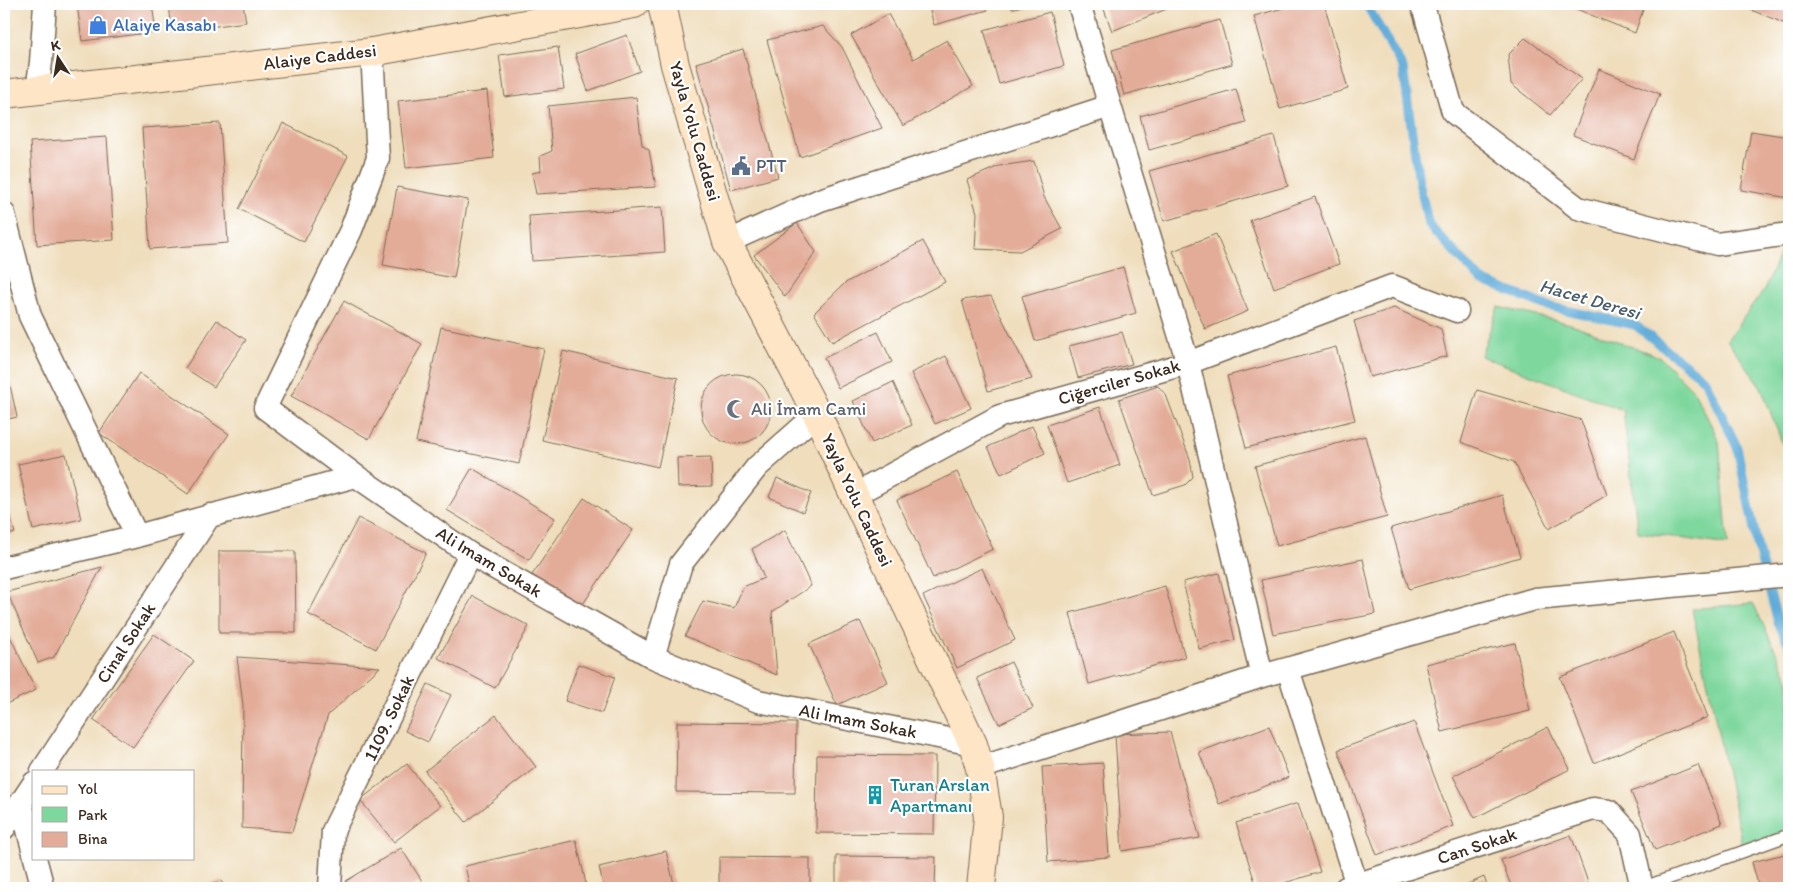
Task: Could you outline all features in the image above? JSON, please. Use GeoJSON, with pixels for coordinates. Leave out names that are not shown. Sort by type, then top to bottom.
{"type":"FeatureCollection","features":[{"type":"Feature","properties":{"kind":"street"},"geometry":{"type":"LineString","coordinates":[[37,90],[45,4]]}},
{"type":"Feature","properties":{"kind":"street","name":"Alaiye Caddesi"},"geometry":{"type":"LineString","coordinates":[[4,94],[372,52],[634,4]]}},
{"type":"Feature","properties":{"kind":"street","name":"Yayla Yolu Caddesi"},"geometry":{"type":"LineString","coordinates":[[662,4],[675,65],[727,242],[817,414],[976,756],[988,817],[981,888]]}},
{"type":"Feature","properties":{"kind":"street"},"geometry":{"type":"LineString","coordinates":[[1079,4],[1188,363],[1262,676]]}},
{"type":"Feature","properties":{"kind":"street"},"geometry":{"type":"LineString","coordinates":[[1421,4],[1453,112],[1578,208],[1717,244],[1789,234]]}},
{"type":"Feature","properties":{"kind":"street","name":"Ali Imam Sokak"},"geometry":{"type":"LineString","coordinates":[[372,52],[378,158],[351,230],[265,408],[356,476],[470,554],[654,657],[758,701],[976,756]]}},
{"type":"Feature","properties":{"kind":"street"},"geometry":{"type":"LineString","coordinates":[[727,242],[820,200],[1110,106]]}},
{"type":"Feature","properties":{"kind":"street"},"geometry":{"type":"LineString","coordinates":[[4,214],[30,316],[137,536]]}},
{"type":"Feature","properties":{"kind":"street","name":"Ciğerciler Sokak"},"geometry":{"type":"LineString","coordinates":[[854,495],[1000,416],[1188,363],[1392,286],[1458,311]]}},
{"type":"Feature","properties":{"kind":"street"},"geometry":{"type":"LineString","coordinates":[[654,657],[681,564],[757,467],[817,414]]}},
{"type":"Feature","properties":{"kind":"street"},"geometry":{"type":"LineString","coordinates":[[4,568],[137,536],[356,476]]}},
{"type":"Feature","properties":{"kind":"street","name":"Cinal Sokak"},"geometry":{"type":"LineString","coordinates":[[43,770],[210,515]]}},
{"type":"Feature","properties":{"kind":"street","name":"1109. Sokak"},"geometry":{"type":"LineString","coordinates":[[330,888],[332,831],[470,554]]}},
{"type":"Feature","properties":{"kind":"street"},"geometry":{"type":"LineString","coordinates":[[976,756],[1535,599],[1789,576]]}},
{"type":"Feature","properties":{"kind":"street"},"geometry":{"type":"LineString","coordinates":[[1288,668],[1351,887]]}},
{"type":"Feature","properties":{"kind":"street"},"geometry":{"type":"LineString","coordinates":[[4,828],[32,786]]}},
{"type":"Feature","properties":{"kind":"street"},"geometry":{"type":"LineString","coordinates":[[21,803],[32,845]]}},
{"type":"Feature","properties":{"kind":"street","name":"Can Sokak"},"geometry":{"type":"LineString","coordinates":[[1351,887],[1593,809],[1609,811],[1630,834],[1642,888]]}},
{"type":"Feature","properties":{"kind":"street"},"geometry":{"type":"LineString","coordinates":[[36,860],[43,888]]}},
{"type":"Feature","properties":{"kind":"lane"},"geometry":{"type":"LineString","coordinates":[[1642,888],[1789,835]]}},
{"type":"Feature","properties":{"kind":"green space"},"geometry":{"type":"Polygon","coordinates":[[[1789,248],[1789,474],[1787,456],[1761,387],[1727,340],[1764,290],[1782,249],[1789,248]]]}},
{"type":"Feature","properties":{"kind":"green space"},"geometry":{"type":"Polygon","coordinates":[[[1498,307],[1571,324],[1660,357],[1694,391],[1719,441],[1728,545],[1638,532],[1623,410],[1481,356],[1498,307]]]}},
{"type":"Feature","properties":{"kind":"green space"},"geometry":{"type":"Polygon","coordinates":[[[1753,603],[1789,679],[1789,844],[1744,854],[1692,609],[1753,603]]]}},
{"type":"Feature","properties":{"kind":"building"},"geometry":{"type":"Polygon","coordinates":[[[77,4],[152,4],[156,32],[82,41],[77,4]]]}},
{"type":"Feature","properties":{"kind":"building"},"geometry":{"type":"Polygon","coordinates":[[[169,4],[243,4],[246,22],[172,32],[169,4]]]}},
{"type":"Feature","properties":{"kind":"building"},"geometry":{"type":"Polygon","coordinates":[[[928,4],[986,4],[988,10],[934,25],[928,4]]]}},
{"type":"Feature","properties":{"kind":"building"},"geometry":{"type":"Polygon","coordinates":[[[1011,4],[1028,4],[1012,9],[1011,4]]]}},
{"type":"Feature","properties":{"kind":"building"},"geometry":{"type":"Polygon","coordinates":[[[1102,4],[1179,4],[1112,31],[1102,4]]]}},
{"type":"Feature","properties":{"kind":"building"},"geometry":{"type":"Polygon","coordinates":[[[1298,4],[1324,4],[1348,89],[1280,109],[1254,16],[1298,4]]]}},
{"type":"Feature","properties":{"kind":"building"},"geometry":{"type":"Polygon","coordinates":[[[1564,4],[1645,4],[1635,33],[1564,4]]]}},
{"type":"Feature","properties":{"kind":"building"},"geometry":{"type":"Polygon","coordinates":[[[1736,4],[1789,4],[1786,24],[1736,4]]]}},
{"type":"Feature","properties":{"kind":"building"},"geometry":{"type":"Polygon","coordinates":[[[1050,12],[1064,66],[999,84],[984,30],[1050,12]]]}},
{"type":"Feature","properties":{"kind":"building"},"geometry":{"type":"Polygon","coordinates":[[[888,14],[913,59],[947,40],[973,86],[903,126],[851,35],[888,14]]]}},
{"type":"Feature","properties":{"kind":"building"},"geometry":{"type":"Polygon","coordinates":[[[1220,20],[1232,64],[1124,95],[1112,50],[1220,20]]]}},
{"type":"Feature","properties":{"kind":"building"},"geometry":{"type":"Polygon","coordinates":[[[823,26],[842,47],[882,128],[800,157],[767,40],[823,26]]]}},
{"type":"Feature","properties":{"kind":"building"},"geometry":{"type":"Polygon","coordinates":[[[627,35],[640,71],[588,91],[575,54],[627,35]]]}},
{"type":"Feature","properties":{"kind":"building"},"geometry":{"type":"Polygon","coordinates":[[[1525,38],[1582,79],[1550,115],[1511,84],[1508,55],[1525,38]]]}},
{"type":"Feature","properties":{"kind":"building"},"geometry":{"type":"Polygon","coordinates":[[[558,47],[564,89],[505,97],[499,55],[558,47]]]}},
{"type":"Feature","properties":{"kind":"building"},"geometry":{"type":"Polygon","coordinates":[[[743,49],[778,177],[731,190],[696,63],[743,49]]]}},
{"type":"Feature","properties":{"kind":"building"},"geometry":{"type":"Polygon","coordinates":[[[1599,69],[1660,94],[1634,159],[1573,135],[1599,69]]]}},
{"type":"Feature","properties":{"kind":"building"},"geometry":{"type":"Polygon","coordinates":[[[1236,89],[1246,123],[1149,150],[1140,116],[1236,89]]]}},
{"type":"Feature","properties":{"kind":"building"},"geometry":{"type":"Polygon","coordinates":[[[487,91],[494,158],[406,168],[398,101],[487,91]]]}},
{"type":"Feature","properties":{"kind":"building"},"geometry":{"type":"Polygon","coordinates":[[[636,97],[642,145],[649,150],[656,187],[536,194],[532,173],[541,171],[540,156],[552,151],[548,106],[636,97]]]}},
{"type":"Feature","properties":{"kind":"building"},"geometry":{"type":"Polygon","coordinates":[[[220,123],[228,243],[150,249],[142,128],[220,123]]]}},
{"type":"Feature","properties":{"kind":"building"},"geometry":{"type":"Polygon","coordinates":[[[283,123],[348,156],[304,242],[239,209],[283,123]]]}},
{"type":"Feature","properties":{"kind":"building"},"geometry":{"type":"Polygon","coordinates":[[[1751,131],[1789,137],[1789,198],[1741,190],[1751,131]]]}},
{"type":"Feature","properties":{"kind":"building"},"geometry":{"type":"Polygon","coordinates":[[[1274,136],[1288,186],[1164,221],[1149,171],[1274,136]]]}},
{"type":"Feature","properties":{"kind":"building"},"geometry":{"type":"Polygon","coordinates":[[[107,137],[114,240],[37,245],[30,142],[107,137]]]}},
{"type":"Feature","properties":{"kind":"building"},"geometry":{"type":"Polygon","coordinates":[[[1034,161],[1044,197],[1062,229],[1020,251],[975,249],[977,213],[967,180],[999,166],[1034,161]]]}},
{"type":"Feature","properties":{"kind":"building"},"geometry":{"type":"Polygon","coordinates":[[[397,187],[468,200],[454,278],[383,265],[397,187]]]}},
{"type":"Feature","properties":{"kind":"building"},"geometry":{"type":"Polygon","coordinates":[[[1315,197],[1339,264],[1274,288],[1250,220],[1315,197]]]}},
{"type":"Feature","properties":{"kind":"building"},"geometry":{"type":"Polygon","coordinates":[[[662,207],[665,252],[532,261],[529,216],[662,207]]]}},
{"type":"Feature","properties":{"kind":"building"},"geometry":{"type":"Polygon","coordinates":[[[797,223],[816,252],[785,297],[754,255],[797,223]]]}},
{"type":"Feature","properties":{"kind":"building"},"geometry":{"type":"Polygon","coordinates":[[[1216,234],[1248,311],[1205,329],[1173,251],[1216,234]]]}},
{"type":"Feature","properties":{"kind":"building"},"geometry":{"type":"Polygon","coordinates":[[[923,241],[945,282],[832,342],[814,313],[845,283],[923,241]]]}},
{"type":"Feature","properties":{"kind":"building"},"geometry":{"type":"Polygon","coordinates":[[[1123,267],[1136,313],[1035,341],[1022,296],[1123,267]]]}},
{"type":"Feature","properties":{"kind":"building"},"geometry":{"type":"Polygon","coordinates":[[[991,296],[1032,379],[988,391],[962,300],[991,296]]]}},
{"type":"Feature","properties":{"kind":"building"},"geometry":{"type":"Polygon","coordinates":[[[344,301],[422,344],[369,439],[291,396],[344,301]]]}},
{"type":"Feature","properties":{"kind":"building"},"geometry":{"type":"Polygon","coordinates":[[[1394,308],[1441,329],[1447,356],[1370,377],[1354,321],[1394,308]]]}},
{"type":"Feature","properties":{"kind":"building"},"geometry":{"type":"Polygon","coordinates":[[[217,320],[246,340],[214,387],[185,368],[217,320]]]}},
{"type":"Feature","properties":{"kind":"building"},"geometry":{"type":"Polygon","coordinates":[[[441,327],[544,349],[519,464],[416,442],[441,327]]]}},
{"type":"Feature","properties":{"kind":"building"},"geometry":{"type":"Polygon","coordinates":[[[878,332],[892,362],[838,388],[824,358],[878,332]]]}},
{"type":"Feature","properties":{"kind":"building"},"geometry":{"type":"Polygon","coordinates":[[[1122,332],[1132,364],[1078,378],[1069,346],[1122,332]]]}},
{"type":"Feature","properties":{"kind":"building"},"geometry":{"type":"Polygon","coordinates":[[[1336,347],[1355,420],[1246,448],[1227,376],[1336,347]]]}},
{"type":"Feature","properties":{"kind":"building"},"geometry":{"type":"Polygon","coordinates":[[[563,351],[678,378],[658,467],[542,440],[563,351]]]}},
{"type":"Feature","properties":{"kind":"building"},"geometry":{"type":"Polygon","coordinates":[[[946,356],[971,408],[935,424],[911,373],[946,356]]]}},
{"type":"Feature","properties":{"kind":"building"},"geometry":{"type":"Polygon","coordinates":[[[4,358],[17,417],[4,420],[4,358]]]}},
{"type":"Feature","properties":{"kind":"building"},"geometry":{"type":"Polygon","coordinates":[[[139,373],[229,434],[188,494],[99,433],[139,373]]]}},
{"type":"Feature","properties":{"kind":"building","name":"Ali İmam Cami"},"geometry":{"type":"Polygon","coordinates":[[[736,374],[749,377],[761,384],[768,396],[771,409],[768,422],[761,434],[749,441],[736,444],[723,441],[711,434],[704,422],[701,409],[704,396],[711,384],[723,377],[736,374]]]}},
{"type":"Feature","properties":{"kind":"building"},"geometry":{"type":"Polygon","coordinates":[[[893,382],[912,425],[872,443],[853,401],[893,382]]]}},
{"type":"Feature","properties":{"kind":"building"},"geometry":{"type":"Polygon","coordinates":[[[1158,386],[1166,395],[1190,459],[1193,477],[1185,485],[1153,495],[1119,399],[1158,386]]]}},
{"type":"Feature","properties":{"kind":"building"},"geometry":{"type":"Polygon","coordinates":[[[1477,390],[1581,420],[1607,495],[1549,529],[1514,462],[1461,442],[1477,390]]]}},
{"type":"Feature","properties":{"kind":"building"},"geometry":{"type":"Polygon","coordinates":[[[1100,407],[1120,465],[1067,483],[1047,425],[1100,407]]]}},
{"type":"Feature","properties":{"kind":"building"},"geometry":{"type":"Polygon","coordinates":[[[1032,426],[1045,453],[1001,474],[988,447],[1032,426]]]}},
{"type":"Feature","properties":{"kind":"building"},"geometry":{"type":"Polygon","coordinates":[[[1365,436],[1387,517],[1277,546],[1255,466],[1365,436]]]}},
{"type":"Feature","properties":{"kind":"building"},"geometry":{"type":"Polygon","coordinates":[[[66,454],[81,519],[33,530],[18,464],[66,454]]]}},
{"type":"Feature","properties":{"kind":"building"},"geometry":{"type":"Polygon","coordinates":[[[711,457],[712,486],[678,487],[677,458],[711,457]]]}},
{"type":"Feature","properties":{"kind":"building"},"geometry":{"type":"Polygon","coordinates":[[[472,468],[555,518],[529,560],[447,510],[472,468]]]}},
{"type":"Feature","properties":{"kind":"building"},"geometry":{"type":"Polygon","coordinates":[[[957,472],[993,549],[933,578],[897,500],[957,472]]]}},
{"type":"Feature","properties":{"kind":"building"},"geometry":{"type":"Polygon","coordinates":[[[777,478],[811,493],[803,512],[769,497],[777,478]]]}},
{"type":"Feature","properties":{"kind":"building"},"geometry":{"type":"Polygon","coordinates":[[[4,494],[15,533],[4,536],[4,494]]]}},
{"type":"Feature","properties":{"kind":"building"},"geometry":{"type":"Polygon","coordinates":[[[1502,495],[1520,557],[1409,589],[1391,528],[1502,495]]]}},
{"type":"Feature","properties":{"kind":"building"},"geometry":{"type":"Polygon","coordinates":[[[584,498],[633,530],[581,607],[532,575],[584,498]]]}},
{"type":"Feature","properties":{"kind":"building"},"geometry":{"type":"Polygon","coordinates":[[[358,518],[426,553],[376,649],[308,614],[358,518]]]}},
{"type":"Feature","properties":{"kind":"building"},"geometry":{"type":"Polygon","coordinates":[[[785,530],[811,586],[772,612],[777,675],[685,636],[703,601],[734,608],[743,587],[764,578],[752,549],[785,530]]]}},
{"type":"Feature","properties":{"kind":"building"},"geometry":{"type":"Polygon","coordinates":[[[219,551],[295,551],[296,633],[219,633],[219,551]]]}},
{"type":"Feature","properties":{"kind":"building"},"geometry":{"type":"Polygon","coordinates":[[[1363,559],[1375,614],[1273,634],[1261,580],[1363,559]]]}},
{"type":"Feature","properties":{"kind":"building"},"geometry":{"type":"Polygon","coordinates":[[[102,567],[54,657],[38,663],[7,592],[102,567]]]}},
{"type":"Feature","properties":{"kind":"building"},"geometry":{"type":"Polygon","coordinates":[[[982,568],[1015,640],[957,668],[923,596],[982,568]]]}},
{"type":"Feature","properties":{"kind":"building"},"geometry":{"type":"Polygon","coordinates":[[[1219,573],[1235,640],[1199,649],[1183,582],[1219,573]]]}},
{"type":"Feature","properties":{"kind":"building"},"geometry":{"type":"Polygon","coordinates":[[[1165,586],[1185,657],[1089,684],[1070,613],[1165,586]]]}},
{"type":"Feature","properties":{"kind":"building"},"geometry":{"type":"Polygon","coordinates":[[[473,596],[529,626],[495,688],[438,658],[473,596]]]}},
{"type":"Feature","properties":{"kind":"building"},"geometry":{"type":"Polygon","coordinates":[[[860,621],[888,682],[837,705],[809,644],[860,621]]]}},
{"type":"Feature","properties":{"kind":"building"},"geometry":{"type":"Polygon","coordinates":[[[4,624],[36,690],[4,705],[4,624]]]}},
{"type":"Feature","properties":{"kind":"building"},"geometry":{"type":"Polygon","coordinates":[[[1674,632],[1708,717],[1594,763],[1560,677],[1674,632]]]}},
{"type":"Feature","properties":{"kind":"building"},"geometry":{"type":"Polygon","coordinates":[[[154,634],[194,661],[133,747],[93,720],[154,634]]]}},
{"type":"Feature","properties":{"kind":"building"},"geometry":{"type":"Polygon","coordinates":[[[1515,643],[1530,711],[1442,732],[1426,664],[1515,643]]]}},
{"type":"Feature","properties":{"kind":"building"},"geometry":{"type":"Polygon","coordinates":[[[237,657],[380,667],[328,715],[292,832],[242,828],[243,705],[237,657]]]}},
{"type":"Feature","properties":{"kind":"building"},"geometry":{"type":"Polygon","coordinates":[[[1011,662],[1033,708],[999,724],[977,678],[1011,662]]]}},
{"type":"Feature","properties":{"kind":"building"},"geometry":{"type":"Polygon","coordinates":[[[578,664],[615,677],[602,713],[565,701],[578,664]]]}},
{"type":"Feature","properties":{"kind":"building"},"geometry":{"type":"Polygon","coordinates":[[[428,684],[451,695],[428,742],[405,731],[428,684]]]}},
{"type":"Feature","properties":{"kind":"building"},"geometry":{"type":"Polygon","coordinates":[[[496,715],[536,767],[466,822],[425,771],[496,715]]]}},
{"type":"Feature","properties":{"kind":"building"},"geometry":{"type":"Polygon","coordinates":[[[677,722],[796,723],[795,793],[676,792],[677,722]]]}},
{"type":"Feature","properties":{"kind":"building"},"geometry":{"type":"Polygon","coordinates":[[[1414,722],[1453,826],[1377,855],[1338,750],[1414,722]]]}},
{"type":"Feature","properties":{"kind":"building"},"geometry":{"type":"Polygon","coordinates":[[[1269,726],[1289,777],[1219,804],[1199,752],[1269,726]]]}},
{"type":"Feature","properties":{"kind":"building"},"geometry":{"type":"Polygon","coordinates":[[[1548,727],[1570,769],[1475,818],[1453,776],[1548,727]]]}},
{"type":"Feature","properties":{"kind":"building"},"geometry":{"type":"Polygon","coordinates":[[[1170,732],[1200,838],[1122,851],[1115,734],[1170,732]]]}},
{"type":"Feature","properties":{"kind":"building","name":"Turan Arslan Apartmanı"},"geometry":{"type":"Polygon","coordinates":[[[817,755],[935,756],[934,834],[816,833],[817,755]]]}},
{"type":"Feature","properties":{"kind":"building"},"geometry":{"type":"Polygon","coordinates":[[[1103,763],[1109,857],[1048,862],[1042,767],[1103,763]]]}},
{"type":"Feature","properties":{"kind":"building"},"geometry":{"type":"Polygon","coordinates":[[[407,764],[440,806],[394,842],[360,800],[407,764]]]}},
{"type":"Feature","properties":{"kind":"building"},"geometry":{"type":"Polygon","coordinates":[[[1698,765],[1722,824],[1655,850],[1631,792],[1698,765]]]}},
{"type":"Feature","properties":{"kind":"building"},"geometry":{"type":"Polygon","coordinates":[[[1298,803],[1320,872],[1268,888],[1257,888],[1236,823],[1298,803]]]}},
{"type":"Feature","properties":{"kind":"building"},"geometry":{"type":"Polygon","coordinates":[[[1571,835],[1590,888],[1512,888],[1501,860],[1571,835]]]}},
{"type":"Feature","properties":{"kind":"building"},"geometry":{"type":"Polygon","coordinates":[[[576,840],[587,888],[470,888],[465,866],[576,840]]]}},
{"type":"Feature","properties":{"kind":"building"},"geometry":{"type":"Polygon","coordinates":[[[401,848],[422,881],[409,888],[350,888],[346,881],[401,848]]]}},
{"type":"Feature","properties":{"kind":"building"},"geometry":{"type":"Polygon","coordinates":[[[666,851],[675,888],[604,888],[599,867],[666,851]]]}},
{"type":"Feature","properties":{"kind":"building"},"geometry":{"type":"Polygon","coordinates":[[[1789,853],[1789,888],[1759,888],[1752,862],[1789,853]]]}},
{"type":"Feature","properties":{"kind":"building"},"geometry":{"type":"Polygon","coordinates":[[[836,856],[936,857],[935,888],[836,888],[836,856]]]}},
{"type":"Feature","properties":{"kind":"building"},"geometry":{"type":"Polygon","coordinates":[[[719,857],[810,858],[810,888],[719,888],[719,857]]]}},
{"type":"Feature","properties":{"kind":"building"},"geometry":{"type":"Polygon","coordinates":[[[1484,877],[1488,888],[1460,888],[1484,877]]]}},
{"type":"Feature","properties":{"kind":"building"},"geometry":{"type":"Polygon","coordinates":[[[222,881],[223,888],[194,888],[194,887],[222,881]]]}},
{"type":"Feature","properties":{"kind":"waterway","name":"Hacet Deresi"},"geometry":{"type":"LineString","coordinates":[[1366,4],[1403,68],[1419,182],[1429,225],[1481,280],[1547,306],[1635,325],[1705,380],[1737,447],[1759,553],[1778,622],[1789,645]]}},
{"type":"Feature","properties":{"kind":"place","name":"Alaiye Kasabı"},"geometry":{"type":"Point","coordinates":[98,25]}},
{"type":"Feature","properties":{"kind":"place","name":"PTT"},"geometry":{"type":"Point","coordinates":[741,166]}},
{"type":"Feature","properties":{"kind":"place","name":"Ali İmam Cami"},"geometry":{"type":"Point","coordinates":[736,409]}},
{"type":"Feature","properties":{"kind":"place","name":"Turan Arslan Apartmanı"},"geometry":{"type":"Point","coordinates":[875,795]}}]}
